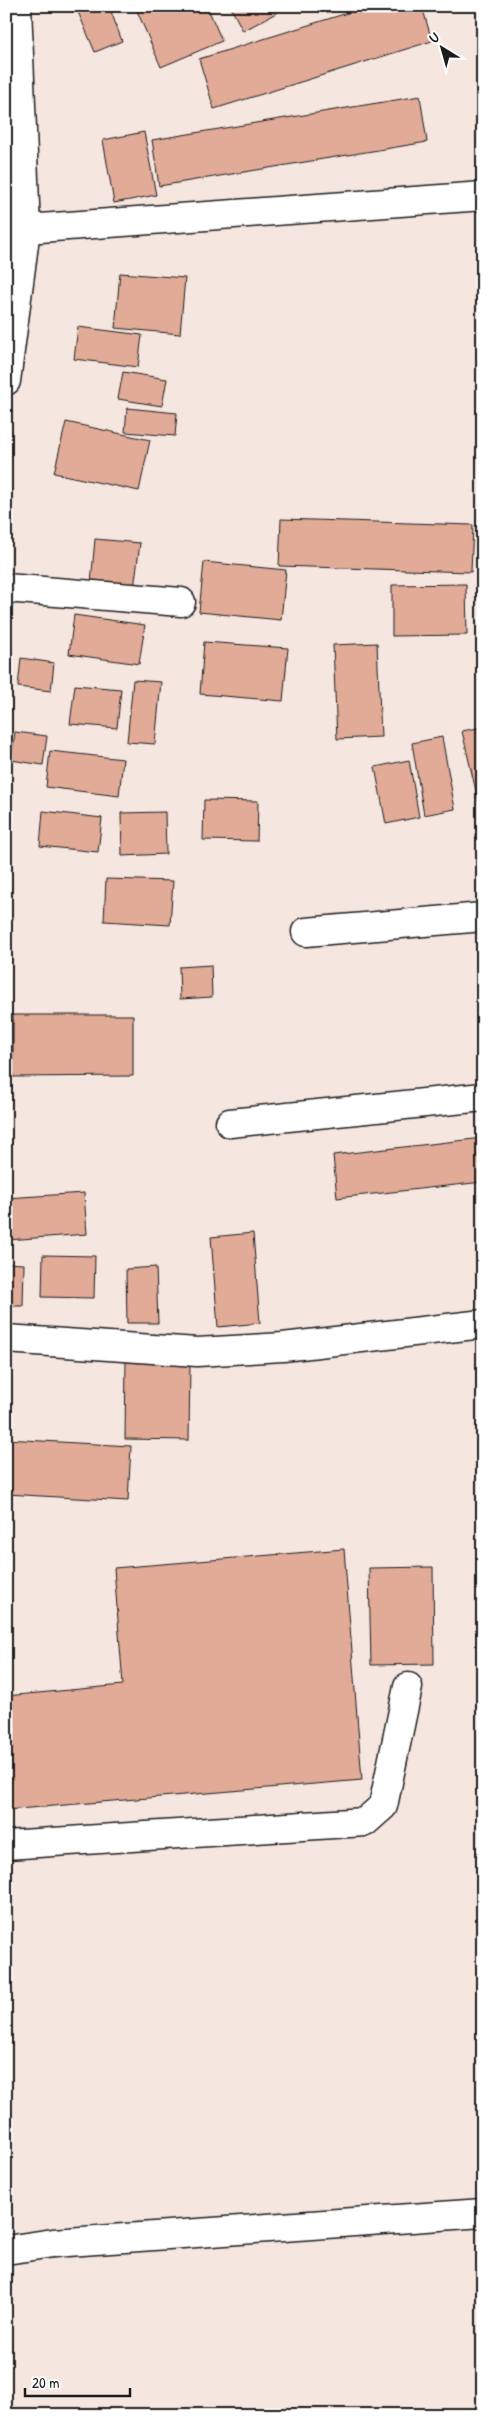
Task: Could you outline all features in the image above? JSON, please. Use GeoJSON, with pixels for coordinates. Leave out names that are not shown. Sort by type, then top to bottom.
{"type":"FeatureCollection","features":[{"type":"Feature","properties":{"kind":"street"},"geometry":{"type":"LineString","coordinates":[[6,381],[26,228],[17,6]]}},
{"type":"Feature","properties":{"kind":"street"},"geometry":{"type":"LineString","coordinates":[[26,228],[483,196]]}},
{"type":"Feature","properties":{"kind":"street"},"geometry":{"type":"LineString","coordinates":[[6,588],[181,602]]}},
{"type":"Feature","properties":{"kind":"street"},"geometry":{"type":"LineString","coordinates":[[306,932],[483,917]]}},
{"type":"Feature","properties":{"kind":"street"},"geometry":{"type":"LineString","coordinates":[[230,1122],[483,1097]]}},
{"type":"Feature","properties":{"kind":"street"},"geometry":{"type":"LineString","coordinates":[[6,1339],[197,1352],[283,1347],[483,1324]]}},
{"type":"Feature","properties":{"kind":"street"},"geometry":{"type":"LineString","coordinates":[[6,1845],[365,1822],[383,1806],[408,1687]]}},
{"type":"Feature","properties":{"kind":"street"},"geometry":{"type":"LineString","coordinates":[[6,2250],[53,2243],[483,2213]]}},
{"type":"Feature","properties":{"kind":"building"},"geometry":{"type":"Polygon","coordinates":[[[109,6],[122,41],[95,52],[76,7],[109,6]]]}},
{"type":"Feature","properties":{"kind":"building"},"geometry":{"type":"Polygon","coordinates":[[[135,6],[207,6],[222,41],[161,67],[135,6]]]}},
{"type":"Feature","properties":{"kind":"building"},"geometry":{"type":"Polygon","coordinates":[[[230,6],[275,6],[278,12],[243,31],[230,6]]]}},
{"type":"Feature","properties":{"kind":"building"},"geometry":{"type":"Polygon","coordinates":[[[370,6],[422,6],[432,41],[214,109],[199,59],[370,6]]]}},
{"type":"Feature","properties":{"kind":"building"},"geometry":{"type":"Polygon","coordinates":[[[420,96],[427,142],[159,186],[152,140],[420,96]]]}},
{"type":"Feature","properties":{"kind":"building"},"geometry":{"type":"Polygon","coordinates":[[[144,132],[156,195],[114,203],[103,140],[144,132]]]}},
{"type":"Feature","properties":{"kind":"building"},"geometry":{"type":"Polygon","coordinates":[[[120,273],[185,278],[180,334],[115,328],[120,273]]]}},
{"type":"Feature","properties":{"kind":"building"},"geometry":{"type":"Polygon","coordinates":[[[78,327],[142,335],[138,367],[74,359],[78,327]]]}},
{"type":"Feature","properties":{"kind":"building"},"geometry":{"type":"Polygon","coordinates":[[[123,372],[167,379],[162,406],[118,399],[123,372]]]}},
{"type":"Feature","properties":{"kind":"building"},"geometry":{"type":"Polygon","coordinates":[[[127,408],[177,413],[175,436],[125,432],[127,408]]]}},
{"type":"Feature","properties":{"kind":"building"},"geometry":{"type":"Polygon","coordinates":[[[66,422],[150,440],[139,491],[54,473],[66,422]]]}},
{"type":"Feature","properties":{"kind":"building"},"geometry":{"type":"Polygon","coordinates":[[[281,519],[473,525],[471,572],[279,566],[281,519]]]}},
{"type":"Feature","properties":{"kind":"building"},"geometry":{"type":"Polygon","coordinates":[[[95,539],[140,543],[134,588],[91,583],[95,539]]]}},
{"type":"Feature","properties":{"kind":"building"},"geometry":{"type":"Polygon","coordinates":[[[204,562],[286,570],[281,620],[199,612],[204,562]]]}},
{"type":"Feature","properties":{"kind":"building"},"geometry":{"type":"Polygon","coordinates":[[[466,584],[467,635],[392,636],[392,585],[466,584]]]}},
{"type":"Feature","properties":{"kind":"building"},"geometry":{"type":"Polygon","coordinates":[[[74,615],[145,625],[139,664],[69,654],[74,615]]]}},
{"type":"Feature","properties":{"kind":"building"},"geometry":{"type":"Polygon","coordinates":[[[204,642],[288,648],[283,701],[200,694],[204,642]]]}},
{"type":"Feature","properties":{"kind":"building"},"geometry":{"type":"Polygon","coordinates":[[[377,643],[381,737],[337,739],[333,645],[377,643]]]}},
{"type":"Feature","properties":{"kind":"building"},"geometry":{"type":"Polygon","coordinates":[[[21,658],[54,663],[51,691],[18,687],[21,658]]]}},
{"type":"Feature","properties":{"kind":"building"},"geometry":{"type":"Polygon","coordinates":[[[133,680],[161,682],[155,744],[127,742],[133,680]]]}},
{"type":"Feature","properties":{"kind":"building"},"geometry":{"type":"Polygon","coordinates":[[[75,685],[121,689],[117,728],[70,724],[75,685]]]}},
{"type":"Feature","properties":{"kind":"building"},"geometry":{"type":"Polygon","coordinates":[[[483,727],[483,803],[479,804],[462,731],[483,727]]]}},
{"type":"Feature","properties":{"kind":"building"},"geometry":{"type":"Polygon","coordinates":[[[15,732],[47,736],[43,765],[11,760],[15,732]]]}},
{"type":"Feature","properties":{"kind":"building"},"geometry":{"type":"Polygon","coordinates":[[[442,737],[455,809],[424,815],[412,743],[442,737]]]}},
{"type":"Feature","properties":{"kind":"building"},"geometry":{"type":"Polygon","coordinates":[[[50,751],[123,759],[119,796],[46,787],[50,751]]]}},
{"type":"Feature","properties":{"kind":"building"},"geometry":{"type":"Polygon","coordinates":[[[409,760],[419,817],[386,824],[375,767],[409,760]]]}},
{"type":"Feature","properties":{"kind":"building"},"geometry":{"type":"Polygon","coordinates":[[[204,800],[258,801],[257,841],[203,840],[204,800]]]}},
{"type":"Feature","properties":{"kind":"building"},"geometry":{"type":"Polygon","coordinates":[[[43,811],[102,818],[98,852],[40,846],[43,811]]]}},
{"type":"Feature","properties":{"kind":"building"},"geometry":{"type":"Polygon","coordinates":[[[165,812],[166,854],[122,856],[121,813],[165,812]]]}},
{"type":"Feature","properties":{"kind":"building"},"geometry":{"type":"Polygon","coordinates":[[[106,879],[173,881],[170,925],[104,921],[106,879]]]}},
{"type":"Feature","properties":{"kind":"building"},"geometry":{"type":"Polygon","coordinates":[[[211,965],[212,997],[180,999],[179,967],[211,965]]]}},
{"type":"Feature","properties":{"kind":"building"},"geometry":{"type":"Polygon","coordinates":[[[13,1015],[133,1015],[133,1076],[13,1077],[13,1015]]]}},
{"type":"Feature","properties":{"kind":"building"},"geometry":{"type":"Polygon","coordinates":[[[483,1138],[483,1182],[337,1198],[333,1155],[483,1138]]]}},
{"type":"Feature","properties":{"kind":"building"},"geometry":{"type":"Polygon","coordinates":[[[84,1193],[87,1234],[8,1240],[6,1198],[84,1193]]]}},
{"type":"Feature","properties":{"kind":"building"},"geometry":{"type":"Polygon","coordinates":[[[253,1233],[260,1323],[218,1327],[211,1237],[253,1233]]]}},
{"type":"Feature","properties":{"kind":"building"},"geometry":{"type":"Polygon","coordinates":[[[43,1255],[95,1256],[94,1298],[42,1297],[43,1255]]]}},
{"type":"Feature","properties":{"kind":"building"},"geometry":{"type":"Polygon","coordinates":[[[6,1263],[24,1264],[23,1306],[6,1306],[6,1263]]]}},
{"type":"Feature","properties":{"kind":"building"},"geometry":{"type":"Polygon","coordinates":[[[156,1267],[158,1323],[127,1323],[126,1269],[156,1267]]]}},
{"type":"Feature","properties":{"kind":"building"},"geometry":{"type":"Polygon","coordinates":[[[126,1361],[190,1362],[189,1440],[125,1439],[126,1361]]]}},
{"type":"Feature","properties":{"kind":"building"},"geometry":{"type":"Polygon","coordinates":[[[6,1439],[131,1446],[128,1501],[6,1494],[6,1439]]]}},
{"type":"Feature","properties":{"kind":"building"},"geometry":{"type":"Polygon","coordinates":[[[344,1549],[362,1780],[6,1810],[6,1696],[123,1685],[114,1568],[344,1549]]]}},
{"type":"Feature","properties":{"kind":"building"},"geometry":{"type":"Polygon","coordinates":[[[433,1567],[434,1664],[371,1665],[369,1568],[433,1567]]]}}]}
